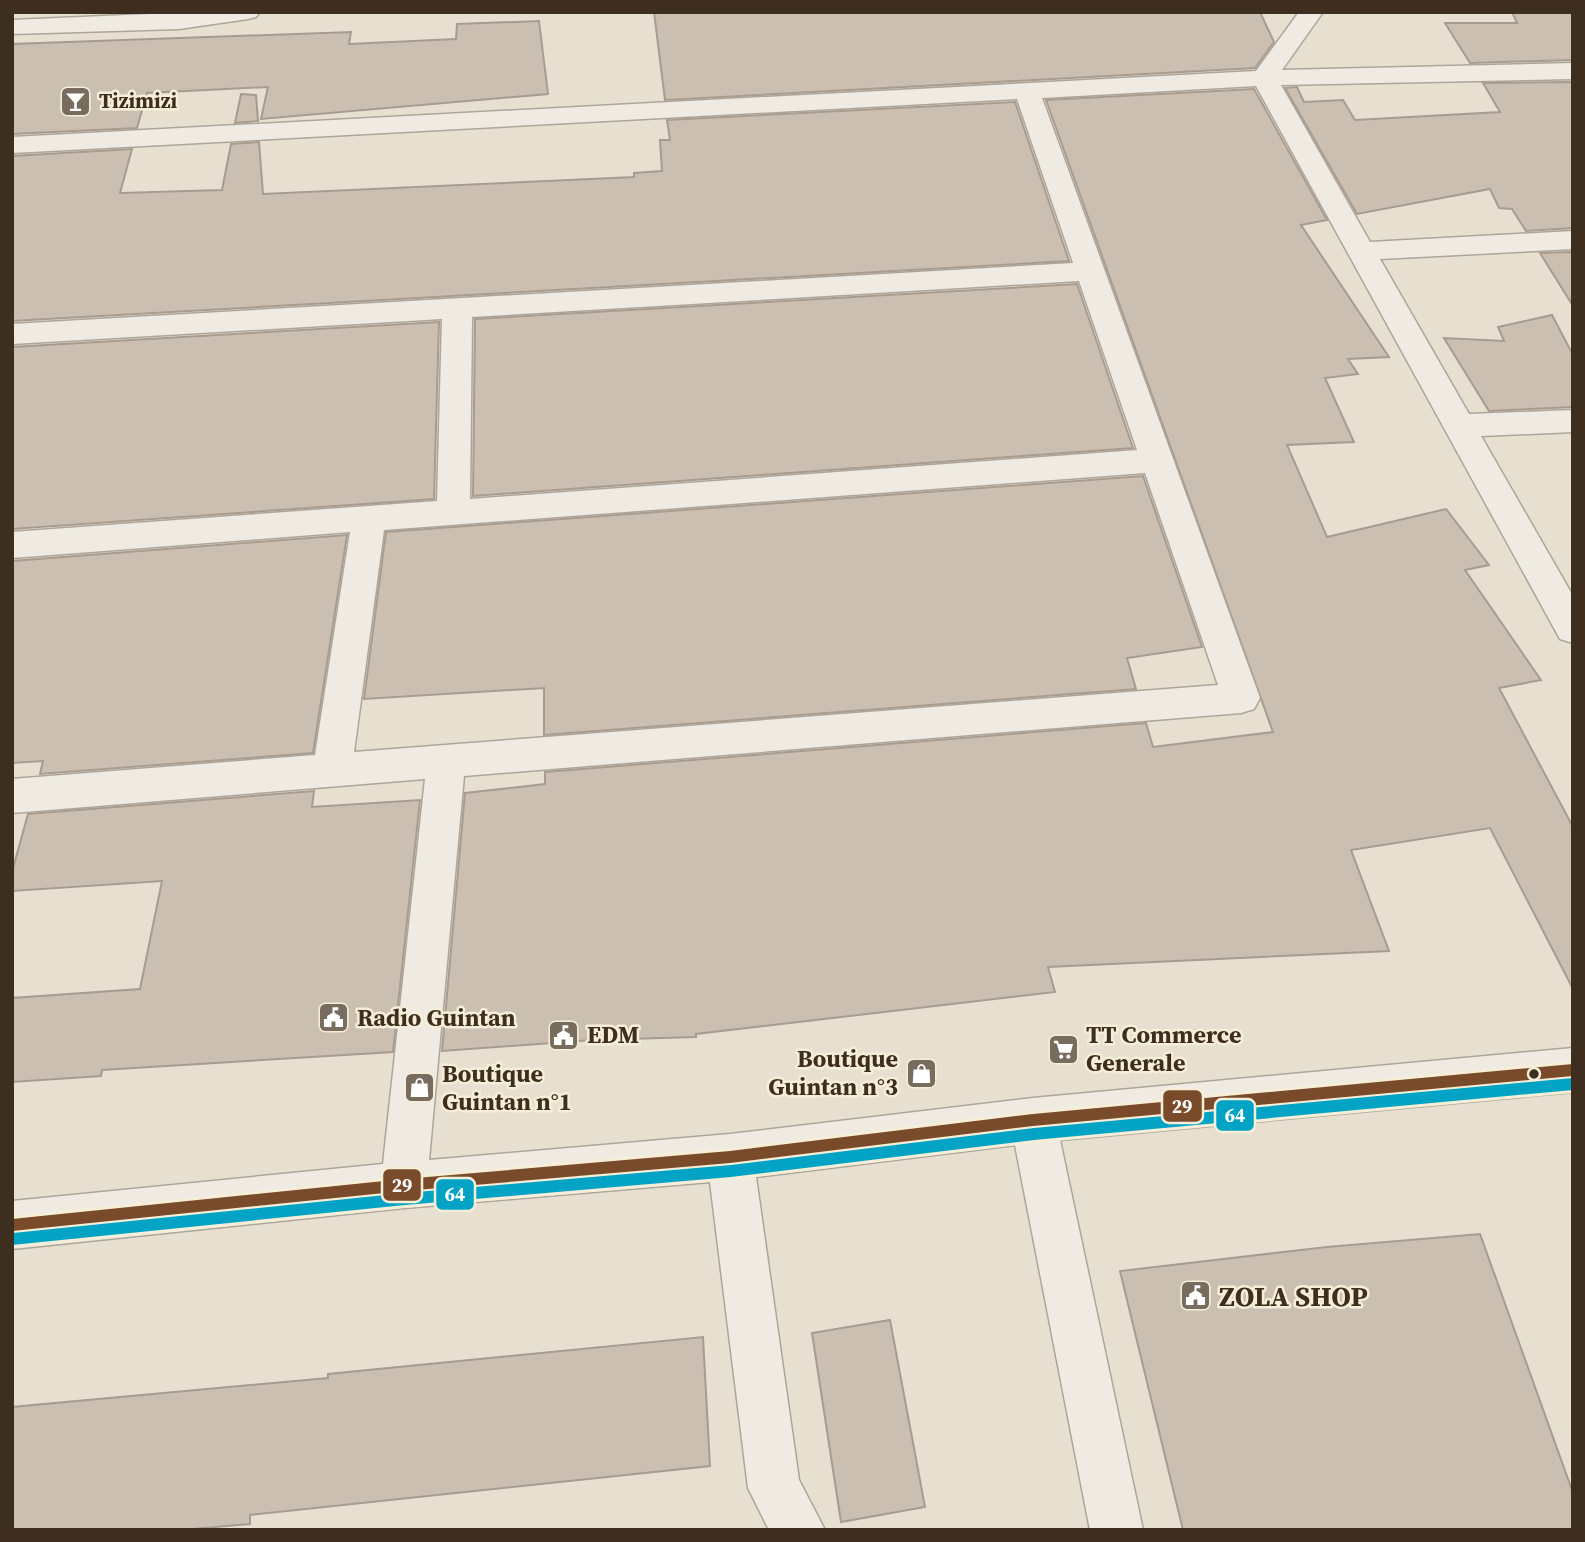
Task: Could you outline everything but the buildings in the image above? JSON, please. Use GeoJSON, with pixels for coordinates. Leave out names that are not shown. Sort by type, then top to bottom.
{"type":"FeatureCollection","features":[{"type":"Feature","properties":{"kind":"street"},"geometry":{"type":"LineString","coordinates":[[12,27],[248,12]]}},
{"type":"Feature","properties":{"kind":"street"},"geometry":{"type":"LineString","coordinates":[[1264,78],[1311,12]]}},
{"type":"Feature","properties":{"kind":"street"},"geometry":{"type":"LineString","coordinates":[[12,145],[1264,78],[1573,71]]}},
{"type":"Feature","properties":{"kind":"street"},"geometry":{"type":"LineString","coordinates":[[1264,78],[1573,629]]}},
{"type":"Feature","properties":{"kind":"street"},"geometry":{"type":"LineString","coordinates":[[12,796],[1241,698],[1027,91]]}},
{"type":"Feature","properties":{"kind":"street"},"geometry":{"type":"LineString","coordinates":[[1361,251],[1573,240]]}},
{"type":"Feature","properties":{"kind":"street"},"geometry":{"type":"LineString","coordinates":[[12,334],[1090,271]]}},
{"type":"Feature","properties":{"kind":"street"},"geometry":{"type":"LineString","coordinates":[[453,512],[457,309]]}},
{"type":"Feature","properties":{"kind":"street"},"geometry":{"type":"LineString","coordinates":[[1460,426],[1573,421]]}},
{"type":"Feature","properties":{"kind":"street"},"geometry":{"type":"LineString","coordinates":[[12,545],[1157,460]]}},
{"type":"Feature","properties":{"kind":"street"},"geometry":{"type":"LineString","coordinates":[[332,771],[369,519]]}},
{"type":"Feature","properties":{"kind":"street"},"geometry":{"type":"LineString","coordinates":[[404,1185],[446,762]]}},
{"type":"Feature","properties":{"kind":"street"},"geometry":{"type":"LineString","coordinates":[[12,1224],[404,1185],[730,1157],[1032,1120],[1573,1070]]}},
{"type":"Feature","properties":{"kind":"street"},"geometry":{"type":"LineString","coordinates":[[1032,1120],[1117,1529],[1111,1530]]}},
{"type":"Feature","properties":{"kind":"street"},"geometry":{"type":"LineString","coordinates":[[730,1157],[774,1488],[799,1530]]}},
{"type":"Feature","properties":{"kind":"transit line","name":"29"},"geometry":{"type":"LineString","coordinates":[[12,1225],[404,1185],[730,1157],[1033,1120],[1573,1070]]}},
{"type":"Feature","properties":{"kind":"transit line","name":"64"},"geometry":{"type":"LineString","coordinates":[[13,1239],[405,1199],[731,1171],[1034,1134],[1573,1084]]}},
{"type":"Feature","properties":{"kind":"place","name":"Tizimizi"},"geometry":{"type":"Point","coordinates":[76,101]}},
{"type":"Feature","properties":{"kind":"place","name":"Radio Guintan"},"geometry":{"type":"Point","coordinates":[334,1018]}},
{"type":"Feature","properties":{"kind":"place","name":"EDM"},"geometry":{"type":"Point","coordinates":[564,1035]}},
{"type":"Feature","properties":{"kind":"place","name":"TT Commerce Generale"},"geometry":{"type":"Point","coordinates":[1063,1049]}},
{"type":"Feature","properties":{"kind":"place","name":"Boutique Guintan n°3"},"geometry":{"type":"Point","coordinates":[921,1073]}},
{"type":"Feature","properties":{"kind":"place","name":"Boutique Guintan n°1"},"geometry":{"type":"Point","coordinates":[419,1088]}},
{"type":"Feature","properties":{"kind":"place","name":"ZOLA SHOP"},"geometry":{"type":"Point","coordinates":[1196,1296]}}]}
